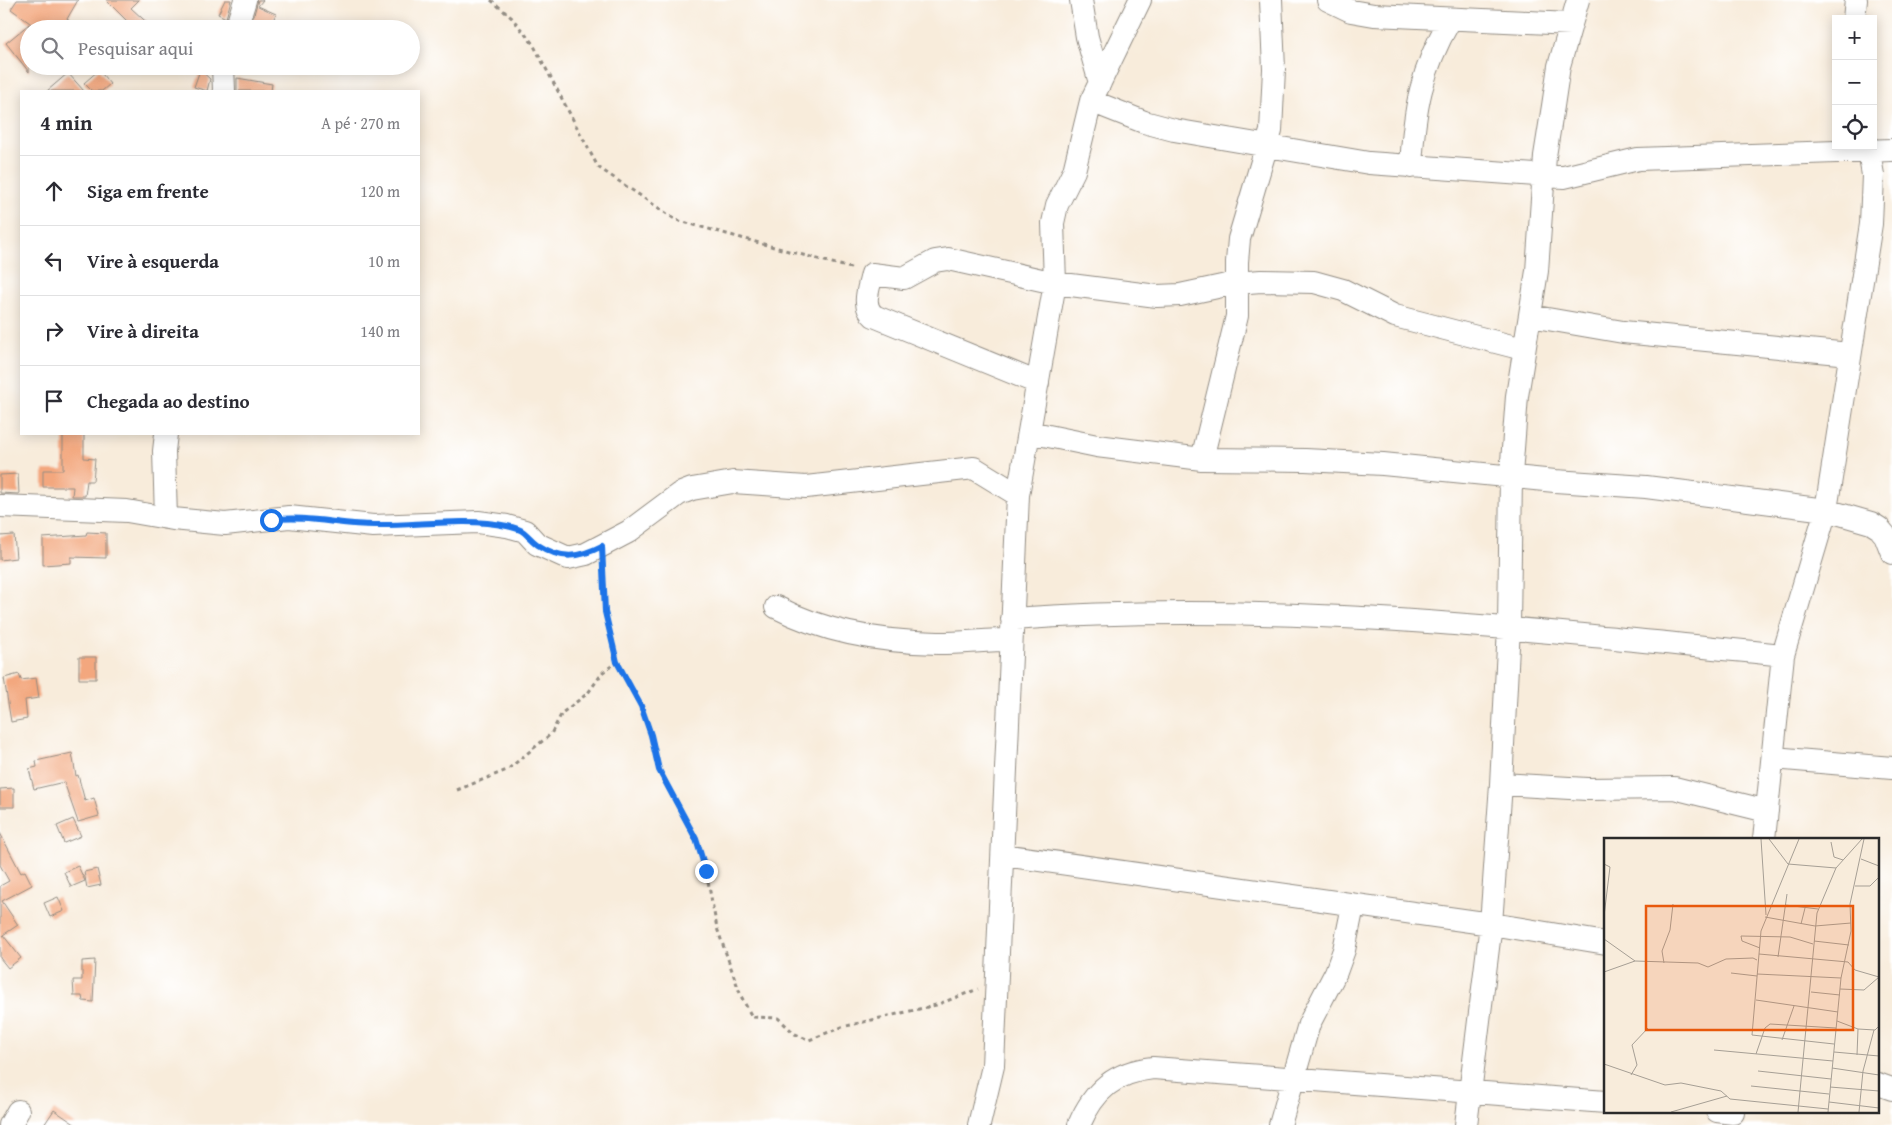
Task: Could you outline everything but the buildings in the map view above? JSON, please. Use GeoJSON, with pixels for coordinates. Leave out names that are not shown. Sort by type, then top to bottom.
{"type":"FeatureCollection","features":[{"type":"Feature","properties":{"kind":"street"},"geometry":{"type":"LineString","coordinates":[[239,20],[245,0]]}},
{"type":"Feature","properties":{"kind":"street"},"geometry":{"type":"LineString","coordinates":[[1081,0],[1096,92],[1144,122],[1174,130],[1369,163],[1543,177],[1579,175],[1611,164],[1638,159],[1832,150]]}},
{"type":"Feature","properties":{"kind":"street"},"geometry":{"type":"LineString","coordinates":[[979,1125],[993,1066],[1018,495],[1055,283],[1053,224],[1058,206],[1074,171],[1096,92],[1140,0]]}},
{"type":"Feature","properties":{"kind":"street"},"geometry":{"type":"LineString","coordinates":[[1202,459],[1237,316],[1236,283],[1239,239],[1271,131],[1274,69],[1271,0]]}},
{"type":"Feature","properties":{"kind":"street"},"geometry":{"type":"LineString","coordinates":[[1328,0],[1351,11],[1374,16],[1570,24]]}},
{"type":"Feature","properties":{"kind":"street"},"geometry":{"type":"LineString","coordinates":[[1466,1125],[1491,924],[1501,784],[1510,628],[1511,475],[1517,396],[1523,349],[1537,271],[1543,177],[1559,66],[1578,0]]}},
{"type":"Feature","properties":{"kind":"street"},"geometry":{"type":"LineString","coordinates":[[1854,15],[1856,0]]}},
{"type":"Feature","properties":{"kind":"street"},"geometry":{"type":"LineString","coordinates":[[1411,167],[1418,100],[1433,52],[1450,20]]}},
{"type":"Feature","properties":{"kind":"street"},"geometry":{"type":"LineString","coordinates":[[224,75],[224,90]]}},
{"type":"Feature","properties":{"kind":"street"},"geometry":{"type":"LineString","coordinates":[[1877,149],[1892,150]]}},
{"type":"Feature","properties":{"kind":"street"},"geometry":{"type":"LineString","coordinates":[[1764,838],[1783,655],[1826,510],[1871,224],[1873,175],[1868,150]]}},
{"type":"Feature","properties":{"kind":"street"},"geometry":{"type":"LineString","coordinates":[[1038,383],[874,316],[866,308],[872,274],[904,278],[935,261],[948,259],[1055,283],[1157,296],[1180,295],[1236,283],[1261,281],[1314,282],[1343,290],[1395,316],[1523,349]]}},
{"type":"Feature","properties":{"kind":"street"},"geometry":{"type":"LineString","coordinates":[[1530,316],[1623,332],[1850,354]]}},
{"type":"Feature","properties":{"kind":"street"},"geometry":{"type":"LineString","coordinates":[[1029,432],[1097,446],[1202,459],[1305,460],[1383,464],[1511,475],[1555,481],[1646,486],[1826,510],[1871,523],[1879,528],[1885,535],[1892,554]]}},
{"type":"Feature","properties":{"kind":"street"},"geometry":{"type":"LineString","coordinates":[[166,435],[164,451],[166,518]]}},
{"type":"Feature","properties":{"kind":"street"},"geometry":{"type":"LineString","coordinates":[[0,506],[127,511],[166,518],[225,524],[289,517],[372,526],[478,522],[507,526],[525,531],[537,544],[568,558],[586,554],[628,532],[679,494],[692,489],[733,482],[806,487],[974,468],[1018,495]]}},
{"type":"Feature","properties":{"kind":"street"},"geometry":{"type":"LineString","coordinates":[[776,607],[820,626],[882,639],[940,643],[1091,613],[1288,615],[1424,620],[1783,655]]}},
{"type":"Feature","properties":{"kind":"street"},"geometry":{"type":"LineString","coordinates":[[1773,758],[1892,768]]}},
{"type":"Feature","properties":{"kind":"street"},"geometry":{"type":"LineString","coordinates":[[1501,784],[1579,788],[1674,788],[1768,811]]}},
{"type":"Feature","properties":{"kind":"street"},"geometry":{"type":"LineString","coordinates":[[1003,855],[1491,924],[1604,943]]}},
{"type":"Feature","properties":{"kind":"street"},"geometry":{"type":"LineString","coordinates":[[1280,1125],[1308,1024],[1342,958],[1353,906]]}},
{"type":"Feature","properties":{"kind":"street"},"geometry":{"type":"LineString","coordinates":[[1079,1125],[1085,1110],[1100,1092],[1116,1078],[1132,1070],[1153,1068],[1604,1102]]}},
{"type":"Feature","properties":{"kind":"street"},"geometry":{"type":"LineString","coordinates":[[1880,1085],[1892,1089]]}},
{"type":"Feature","properties":{"kind":"path"},"geometry":{"type":"LineString","coordinates":[[491,0],[512,18],[533,44],[590,156],[598,167],[676,220],[872,274]]}},
{"type":"Feature","properties":{"kind":"path"},"geometry":{"type":"LineString","coordinates":[[602,546],[605,612],[617,662],[641,706],[651,735],[659,770],[696,839],[706,871],[717,928],[741,996],[752,1017],[778,1018],[795,1034],[809,1040],[842,1027],[936,1005],[998,981]]}},
{"type":"Feature","properties":{"kind":"path"},"geometry":{"type":"LineString","coordinates":[[457,790],[507,770],[551,734],[562,713],[588,693],[602,672],[617,662]]}},
{"type":"Feature","properties":{"kind":"route"},"geometry":{"type":"LineString","coordinates":[[271,520],[289,517],[372,526],[478,522],[507,526],[525,531],[537,544],[568,558],[586,554],[602,546],[605,612],[617,662],[641,706],[651,735],[659,770],[696,839],[706,871]]}}]}
